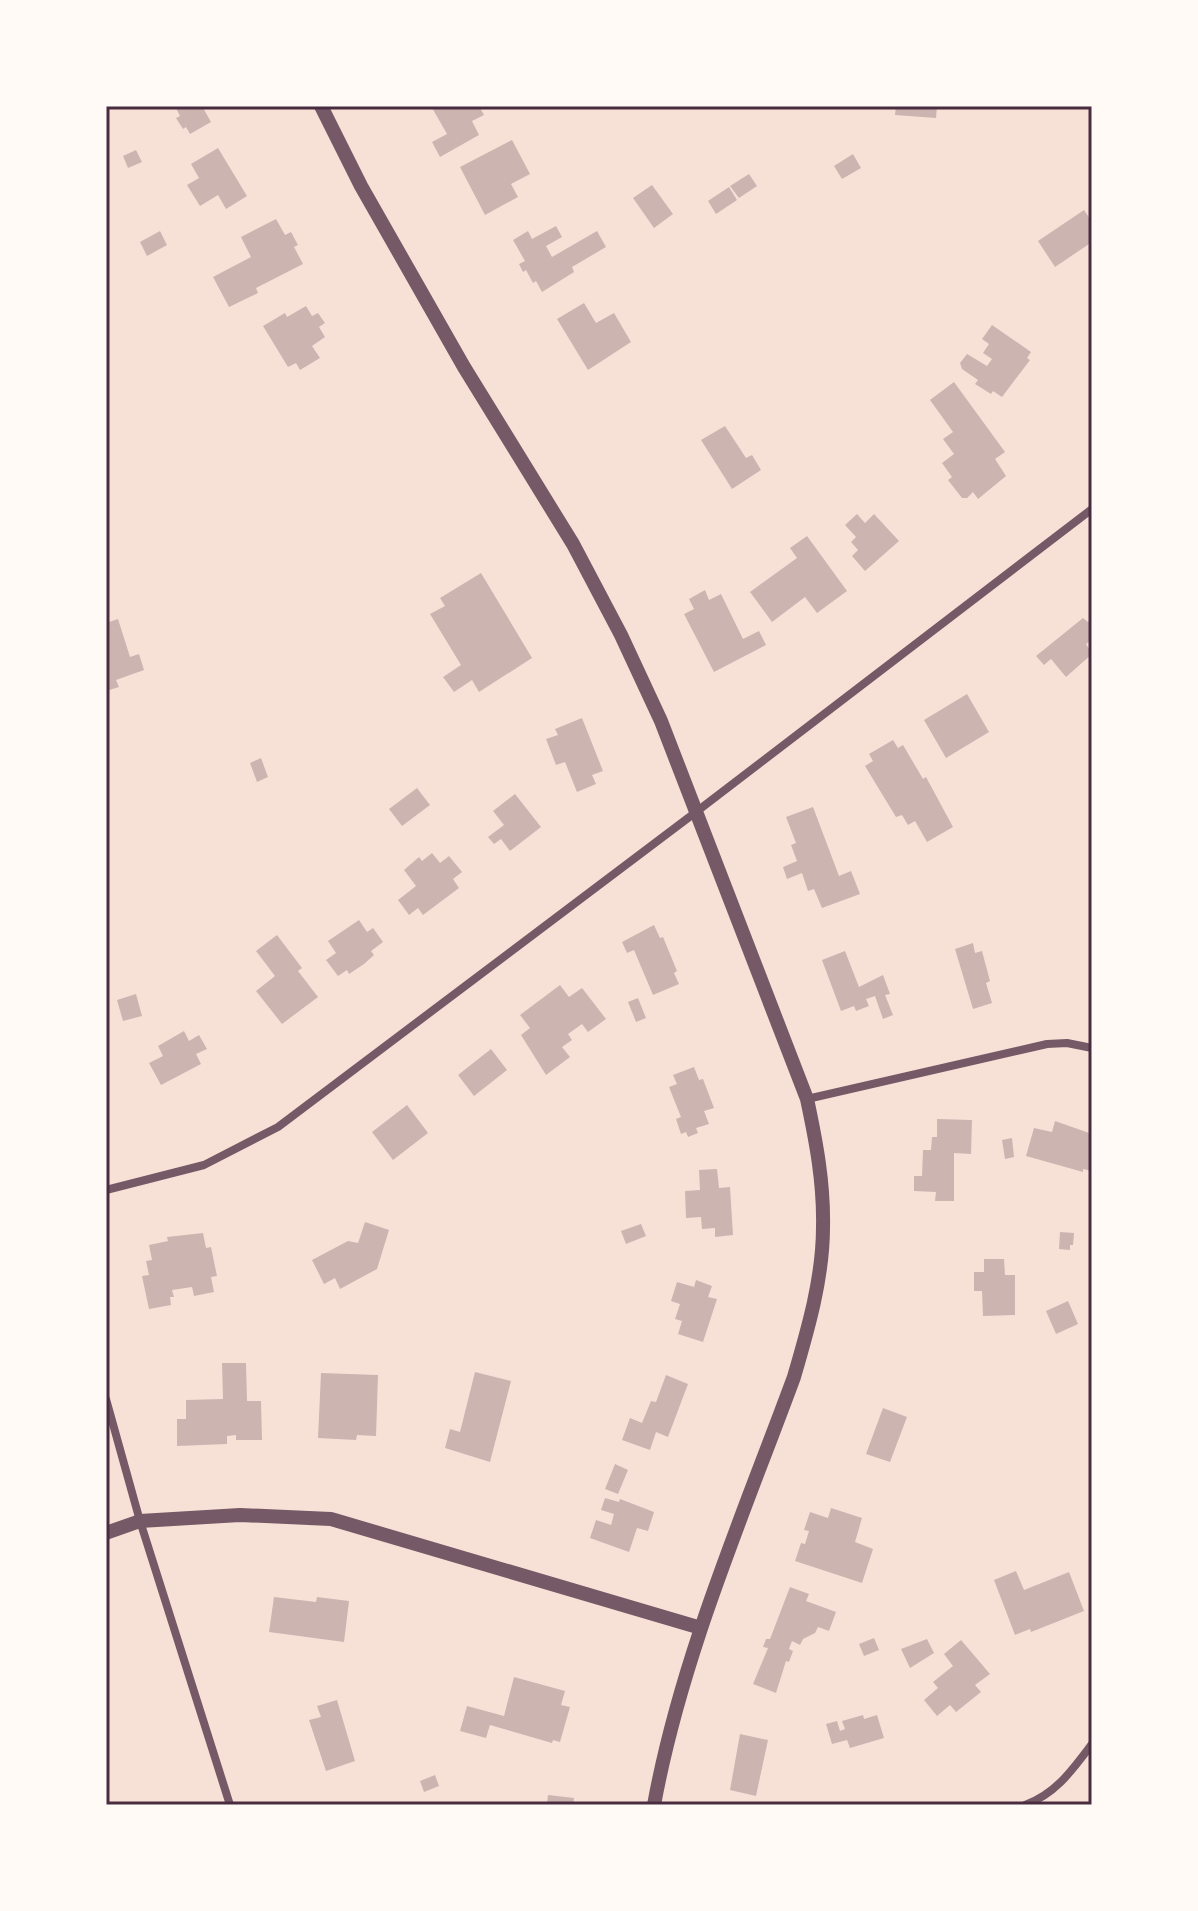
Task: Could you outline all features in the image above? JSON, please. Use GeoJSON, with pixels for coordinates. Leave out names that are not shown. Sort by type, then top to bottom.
{"type":"FeatureCollection","features":[{"type":"Feature","properties":{"kind":"street"},"geometry":{"type":"LineString","coordinates":[[321,106],[361,186],[464,367],[573,544],[607,609],[661,721],[807,1099],[822,1192],[822,1240],[814,1300],[794,1377],[701,1628],[673,1720],[654,1805]]}},
{"type":"Feature","properties":{"kind":"street"},"geometry":{"type":"LineString","coordinates":[[106,1190],[204,1165],[278,1127],[1092,509]]}},
{"type":"Feature","properties":{"kind":"street"},"geometry":{"type":"LineString","coordinates":[[807,1099],[1047,1044],[1067,1043],[1092,1048]]}},
{"type":"Feature","properties":{"kind":"street"},"geometry":{"type":"LineString","coordinates":[[106,1399],[140,1521],[230,1805]]}},
{"type":"Feature","properties":{"kind":"street"},"geometry":{"type":"LineString","coordinates":[[106,1533],[140,1521],[240,1515],[331,1519],[701,1628]]}},
{"type":"Feature","properties":{"kind":"street"},"geometry":{"type":"LineString","coordinates":[[1025,1805],[1054,1789],[1092,1744]]}},
{"type":"Feature","properties":{"kind":"building"},"geometry":{"type":"Polygon","coordinates":[[[175,106],[202,106],[211,122],[190,134],[176,118],[180,116],[175,106]]]}},
{"type":"Feature","properties":{"kind":"building"},"geometry":{"type":"Polygon","coordinates":[[[431,106],[479,106],[484,115],[472,121],[479,135],[440,157],[432,142],[447,134],[431,106]]]}},
{"type":"Feature","properties":{"kind":"building"},"geometry":{"type":"Polygon","coordinates":[[[896,106],[937,106],[936,118],[895,115],[896,106]]]}},
{"type":"Feature","properties":{"kind":"building"},"geometry":{"type":"Polygon","coordinates":[[[512,140],[530,174],[511,184],[518,197],[485,215],[460,167],[512,140]]]}},
{"type":"Feature","properties":{"kind":"building"},"geometry":{"type":"Polygon","coordinates":[[[218,148],[247,196],[226,209],[218,195],[200,206],[187,185],[199,178],[191,164],[218,148]]]}},
{"type":"Feature","properties":{"kind":"building"},"geometry":{"type":"Polygon","coordinates":[[[136,150],[142,162],[128,168],[123,156],[136,150]]]}},
{"type":"Feature","properties":{"kind":"building"},"geometry":{"type":"Polygon","coordinates":[[[853,154],[861,168],[842,179],[834,166],[853,154]]]}},
{"type":"Feature","properties":{"kind":"building"},"geometry":{"type":"Polygon","coordinates":[[[749,174],[757,186],[739,198],[730,186],[749,174]]]}},
{"type":"Feature","properties":{"kind":"building"},"geometry":{"type":"Polygon","coordinates":[[[652,185],[673,214],[654,228],[633,198],[652,185]]]}},
{"type":"Feature","properties":{"kind":"building"},"geometry":{"type":"Polygon","coordinates":[[[729,187],[737,200],[716,214],[708,201],[729,187]]]}},
{"type":"Feature","properties":{"kind":"building"},"geometry":{"type":"Polygon","coordinates":[[[1084,210],[1092,222],[1092,242],[1055,267],[1038,241],[1084,210]]]}},
{"type":"Feature","properties":{"kind":"building"},"geometry":{"type":"Polygon","coordinates":[[[276,219],[285,235],[291,232],[298,245],[294,247],[303,264],[256,288],[258,293],[229,307],[213,277],[251,257],[241,237],[276,219]]]}},
{"type":"Feature","properties":{"kind":"building"},"geometry":{"type":"Polygon","coordinates":[[[556,226],[562,237],[546,246],[552,257],[597,231],[606,247],[572,267],[574,272],[542,292],[526,270],[523,272],[519,264],[525,261],[513,240],[528,231],[532,239],[556,226]]]}},
{"type":"Feature","properties":{"kind":"building"},"geometry":{"type":"Polygon","coordinates":[[[160,231],[167,245],[147,256],[140,242],[160,231]]]}},
{"type":"Feature","properties":{"kind":"building"},"geometry":{"type":"Polygon","coordinates":[[[584,303],[596,323],[614,313],[631,342],[588,370],[557,319],[584,303]]]}},
{"type":"Feature","properties":{"kind":"building"},"geometry":{"type":"Polygon","coordinates":[[[306,306],[312,316],[318,313],[325,323],[319,327],[325,337],[312,346],[320,358],[300,370],[296,363],[288,367],[263,326],[285,313],[287,317],[306,306]]]}},
{"type":"Feature","properties":{"kind":"building"},"geometry":{"type":"Polygon","coordinates":[[[992,325],[1031,352],[1027,358],[1030,360],[1002,397],[975,384],[978,380],[962,369],[960,363],[967,354],[987,366],[992,359],[983,353],[989,344],[982,339],[992,325]]]}},
{"type":"Feature","properties":{"kind":"building"},"geometry":{"type":"Polygon","coordinates":[[[954,382],[1005,452],[995,459],[1006,476],[978,499],[973,492],[962,498],[948,480],[952,477],[942,463],[954,454],[943,439],[953,432],[930,400],[954,382]]]}},
{"type":"Feature","properties":{"kind":"building"},"geometry":{"type":"Polygon","coordinates":[[[725,426],[746,458],[752,455],[761,470],[732,489],[701,440],[725,426]]]}},
{"type":"Feature","properties":{"kind":"building"},"geometry":{"type":"Polygon","coordinates":[[[857,514],[865,523],[874,514],[899,541],[865,571],[852,556],[858,550],[851,542],[856,537],[845,525],[857,514]]]}},
{"type":"Feature","properties":{"kind":"building"},"geometry":{"type":"Polygon","coordinates":[[[807,536],[847,591],[817,613],[805,597],[772,622],[750,592],[797,558],[790,548],[807,536]]]}},
{"type":"Feature","properties":{"kind":"building"},"geometry":{"type":"Polygon","coordinates":[[[481,573],[532,658],[479,692],[472,680],[454,692],[443,677],[461,665],[430,614],[445,606],[440,598],[481,573]]]}},
{"type":"Feature","properties":{"kind":"building"},"geometry":{"type":"Polygon","coordinates":[[[705,590],[709,600],[721,594],[743,639],[759,631],[766,645],[714,672],[684,614],[694,609],[689,599],[705,590]]]}},
{"type":"Feature","properties":{"kind":"building"},"geometry":{"type":"Polygon","coordinates":[[[1083,618],[1088,622],[1092,619],[1092,639],[1086,644],[1092,654],[1066,677],[1051,659],[1044,665],[1036,656],[1083,618]]]}},
{"type":"Feature","properties":{"kind":"building"},"geometry":{"type":"Polygon","coordinates":[[[118,619],[130,657],[139,654],[144,670],[116,680],[119,687],[106,691],[106,623],[118,619]]]}},
{"type":"Feature","properties":{"kind":"building"},"geometry":{"type":"Polygon","coordinates":[[[967,694],[989,732],[946,758],[924,720],[967,694]]]}},
{"type":"Feature","properties":{"kind":"building"},"geometry":{"type":"Polygon","coordinates":[[[582,718],[603,771],[592,775],[596,784],[577,792],[565,762],[556,765],[546,739],[558,735],[555,729],[582,718]]]}},
{"type":"Feature","properties":{"kind":"building"},"geometry":{"type":"Polygon","coordinates":[[[893,740],[898,748],[903,745],[923,779],[926,777],[953,827],[927,842],[915,821],[908,825],[902,815],[896,817],[865,766],[873,761],[869,754],[893,740]]]}},
{"type":"Feature","properties":{"kind":"building"},"geometry":{"type":"Polygon","coordinates":[[[261,758],[268,777],[257,782],[250,763],[261,758]]]}},
{"type":"Feature","properties":{"kind":"building"},"geometry":{"type":"Polygon","coordinates":[[[417,788],[430,805],[402,826],[389,809],[417,788]]]}},
{"type":"Feature","properties":{"kind":"building"},"geometry":{"type":"Polygon","coordinates":[[[515,794],[541,827],[510,851],[501,839],[494,844],[488,837],[504,825],[493,811],[515,794]]]}},
{"type":"Feature","properties":{"kind":"building"},"geometry":{"type":"Polygon","coordinates":[[[813,807],[839,876],[851,871],[860,894],[822,908],[814,889],[808,891],[802,873],[787,879],[783,867],[797,861],[791,845],[796,843],[786,817],[813,807]]]}},
{"type":"Feature","properties":{"kind":"building"},"geometry":{"type":"Polygon","coordinates":[[[432,853],[440,863],[449,856],[462,872],[453,879],[459,888],[423,915],[418,908],[409,915],[398,900],[416,886],[404,870],[419,857],[422,861],[432,853]]]}},
{"type":"Feature","properties":{"kind":"building"},"geometry":{"type":"Polygon","coordinates":[[[359,920],[367,932],[373,928],[383,942],[371,951],[374,955],[364,964],[349,974],[347,970],[338,976],[326,960],[336,953],[328,941],[359,920]]]}},
{"type":"Feature","properties":{"kind":"building"},"geometry":{"type":"Polygon","coordinates":[[[654,925],[660,938],[663,937],[679,984],[653,995],[634,950],[627,953],[622,942],[654,925]]]}},
{"type":"Feature","properties":{"kind":"building"},"geometry":{"type":"Polygon","coordinates":[[[277,935],[302,968],[298,971],[318,997],[282,1024],[256,991],[275,976],[256,951],[277,935]]]}},
{"type":"Feature","properties":{"kind":"building"},"geometry":{"type":"Polygon","coordinates":[[[973,943],[975,953],[982,951],[992,1003],[973,1009],[955,949],[973,943]]]}},
{"type":"Feature","properties":{"kind":"building"},"geometry":{"type":"Polygon","coordinates":[[[845,951],[859,987],[883,975],[890,994],[885,995],[893,1015],[883,1019],[875,996],[866,999],[869,1006],[856,1011],[854,1006],[841,1011],[822,960],[845,951]]]}},
{"type":"Feature","properties":{"kind":"building"},"geometry":{"type":"Polygon","coordinates":[[[560,985],[569,997],[582,988],[606,1019],[588,1032],[582,1024],[568,1034],[572,1040],[562,1047],[570,1057],[546,1075],[521,1035],[530,1028],[520,1015],[560,985]]]}},
{"type":"Feature","properties":{"kind":"building"},"geometry":{"type":"Polygon","coordinates":[[[136,994],[142,1016],[123,1021],[117,1000],[136,994]]]}},
{"type":"Feature","properties":{"kind":"building"},"geometry":{"type":"Polygon","coordinates":[[[638,998],[646,1018],[636,1022],[628,1002],[638,998]]]}},
{"type":"Feature","properties":{"kind":"building"},"geometry":{"type":"Polygon","coordinates":[[[184,1031],[189,1041],[199,1035],[207,1049],[196,1054],[201,1064],[161,1085],[149,1063],[163,1056],[158,1046],[184,1031]]]}},
{"type":"Feature","properties":{"kind":"building"},"geometry":{"type":"Polygon","coordinates":[[[491,1049],[507,1070],[474,1096],[458,1075],[491,1049]]]}},
{"type":"Feature","properties":{"kind":"building"},"geometry":{"type":"Polygon","coordinates":[[[694,1067],[699,1080],[703,1079],[714,1108],[704,1111],[709,1124],[696,1128],[698,1133],[688,1137],[686,1132],[681,1134],[676,1119],[681,1117],[669,1087],[677,1084],[673,1075],[694,1067]]]}},
{"type":"Feature","properties":{"kind":"building"},"geometry":{"type":"Polygon","coordinates":[[[407,1105],[428,1133],[393,1160],[372,1132],[407,1105]]]}},
{"type":"Feature","properties":{"kind":"building"},"geometry":{"type":"Polygon","coordinates":[[[937,1119],[972,1120],[971,1154],[954,1153],[954,1201],[935,1201],[936,1192],[914,1191],[914,1176],[922,1176],[923,1150],[931,1150],[932,1137],[937,1137],[937,1119]]]}},
{"type":"Feature","properties":{"kind":"building"},"geometry":{"type":"Polygon","coordinates":[[[1055,1121],[1092,1134],[1092,1171],[1083,1169],[1083,1172],[1026,1156],[1034,1128],[1052,1132],[1055,1121]]]}},
{"type":"Feature","properties":{"kind":"building"},"geometry":{"type":"Polygon","coordinates":[[[1012,1138],[1014,1157],[1005,1159],[1002,1140],[1012,1138]]]}},
{"type":"Feature","properties":{"kind":"building"},"geometry":{"type":"Polygon","coordinates":[[[717,1169],[719,1188],[730,1187],[733,1235],[715,1237],[715,1228],[702,1229],[701,1217],[686,1218],[685,1191],[700,1190],[699,1170],[717,1169]]]}},
{"type":"Feature","properties":{"kind":"building"},"geometry":{"type":"Polygon","coordinates":[[[365,1222],[389,1230],[377,1269],[340,1289],[335,1278],[324,1284],[312,1260],[348,1241],[358,1243],[365,1222]]]}},
{"type":"Feature","properties":{"kind":"building"},"geometry":{"type":"Polygon","coordinates":[[[641,1224],[646,1236],[626,1244],[621,1231],[641,1224]]]}},
{"type":"Feature","properties":{"kind":"building"},"geometry":{"type":"Polygon","coordinates":[[[1060,1232],[1074,1233],[1070,1250],[1059,1249],[1060,1232]]]}},
{"type":"Feature","properties":{"kind":"building"},"geometry":{"type":"Polygon","coordinates":[[[203,1233],[206,1248],[211,1247],[217,1276],[211,1277],[214,1292],[194,1296],[192,1287],[172,1290],[174,1297],[170,1297],[171,1305],[149,1309],[142,1276],[149,1275],[146,1261],[152,1260],[149,1245],[168,1241],[167,1237],[203,1233]]]}},
{"type":"Feature","properties":{"kind":"building"},"geometry":{"type":"Polygon","coordinates":[[[984,1259],[1004,1259],[1005,1275],[1015,1275],[1015,1315],[983,1316],[982,1291],[974,1291],[974,1272],[984,1272],[984,1259]]]}},
{"type":"Feature","properties":{"kind":"building"},"geometry":{"type":"Polygon","coordinates":[[[696,1280],[712,1286],[708,1297],[717,1299],[703,1342],[678,1334],[682,1321],[675,1319],[680,1304],[671,1301],[677,1282],[694,1287],[696,1280]]]}},
{"type":"Feature","properties":{"kind":"building"},"geometry":{"type":"Polygon","coordinates":[[[1068,1301],[1078,1324],[1056,1334],[1046,1311],[1068,1301]]]}},
{"type":"Feature","properties":{"kind":"building"},"geometry":{"type":"Polygon","coordinates":[[[222,1363],[246,1363],[247,1401],[261,1401],[262,1440],[236,1440],[236,1435],[227,1436],[227,1444],[177,1446],[177,1419],[186,1419],[186,1400],[223,1399],[222,1363]]]}},
{"type":"Feature","properties":{"kind":"building"},"geometry":{"type":"Polygon","coordinates":[[[475,1372],[511,1381],[490,1462],[445,1448],[450,1429],[460,1432],[475,1372]]]}},
{"type":"Feature","properties":{"kind":"building"},"geometry":{"type":"Polygon","coordinates":[[[321,1373],[378,1375],[376,1436],[357,1435],[356,1440],[318,1438],[321,1373]]]}},
{"type":"Feature","properties":{"kind":"building"},"geometry":{"type":"Polygon","coordinates":[[[666,1375],[688,1384],[668,1437],[656,1432],[650,1450],[622,1440],[630,1418],[642,1423],[651,1401],[656,1402],[666,1375]]]}},
{"type":"Feature","properties":{"kind":"building"},"geometry":{"type":"Polygon","coordinates":[[[883,1408],[907,1417],[890,1462],[866,1454],[883,1408]]]}},
{"type":"Feature","properties":{"kind":"building"},"geometry":{"type":"Polygon","coordinates":[[[615,1464],[628,1470],[618,1494],[605,1489],[615,1464]]]}},
{"type":"Feature","properties":{"kind":"building"},"geometry":{"type":"Polygon","coordinates":[[[605,1498],[619,1502],[620,1499],[654,1512],[648,1531],[637,1528],[629,1552],[590,1538],[596,1520],[611,1525],[614,1514],[601,1510],[605,1498]]]}},
{"type":"Feature","properties":{"kind":"building"},"geometry":{"type":"Polygon","coordinates":[[[831,1508],[862,1518],[855,1542],[873,1549],[862,1583],[795,1561],[809,1531],[804,1530],[810,1512],[828,1518],[831,1508]]]}},
{"type":"Feature","properties":{"kind":"building"},"geometry":{"type":"Polygon","coordinates":[[[1016,1571],[1024,1590],[1069,1572],[1084,1611],[1031,1632],[1030,1629],[1015,1635],[994,1580],[1016,1571]]]}},
{"type":"Feature","properties":{"kind":"building"},"geometry":{"type":"Polygon","coordinates":[[[790,1587],[809,1594],[806,1601],[836,1612],[829,1631],[818,1627],[800,1645],[792,1641],[789,1649],[793,1651],[789,1662],[786,1661],[776,1693],[753,1684],[768,1648],[763,1647],[766,1639],[770,1639],[790,1587]]]}},
{"type":"Feature","properties":{"kind":"building"},"geometry":{"type":"Polygon","coordinates":[[[274,1597],[316,1602],[317,1597],[349,1601],[344,1642],[269,1632],[274,1597]]]}},
{"type":"Feature","properties":{"kind":"building"},"geometry":{"type":"Polygon","coordinates":[[[874,1638],[879,1650],[864,1656],[859,1644],[874,1638]]]}},
{"type":"Feature","properties":{"kind":"building"},"geometry":{"type":"Polygon","coordinates":[[[927,1639],[934,1653],[910,1668],[901,1649],[927,1639]]]}},
{"type":"Feature","properties":{"kind":"building"},"geometry":{"type":"Polygon","coordinates":[[[961,1640],[990,1674],[975,1685],[981,1692],[956,1712],[950,1705],[937,1716],[924,1700],[938,1688],[933,1682],[953,1666],[944,1654],[961,1640]]]}},
{"type":"Feature","properties":{"kind":"building"},"geometry":{"type":"Polygon","coordinates":[[[514,1677],[565,1691],[561,1705],[570,1707],[560,1742],[553,1740],[552,1743],[490,1725],[486,1738],[460,1731],[467,1706],[504,1716],[514,1677]]]}},
{"type":"Feature","properties":{"kind":"building"},"geometry":{"type":"Polygon","coordinates":[[[337,1700],[355,1761],[326,1771],[309,1720],[321,1717],[317,1706],[337,1700]]]}},
{"type":"Feature","properties":{"kind":"building"},"geometry":{"type":"Polygon","coordinates":[[[863,1715],[864,1719],[877,1715],[884,1738],[850,1748],[847,1740],[832,1744],[826,1724],[837,1721],[840,1731],[845,1729],[842,1721],[863,1715]]]}},
{"type":"Feature","properties":{"kind":"building"},"geometry":{"type":"Polygon","coordinates":[[[740,1734],[768,1740],[756,1796],[730,1790],[740,1734]]]}},
{"type":"Feature","properties":{"kind":"building"},"geometry":{"type":"Polygon","coordinates":[[[435,1775],[439,1786],[424,1792],[420,1781],[435,1775]]]}},
{"type":"Feature","properties":{"kind":"building"},"geometry":{"type":"Polygon","coordinates":[[[548,1795],[574,1798],[573,1805],[547,1805],[548,1795]]]}}]}
